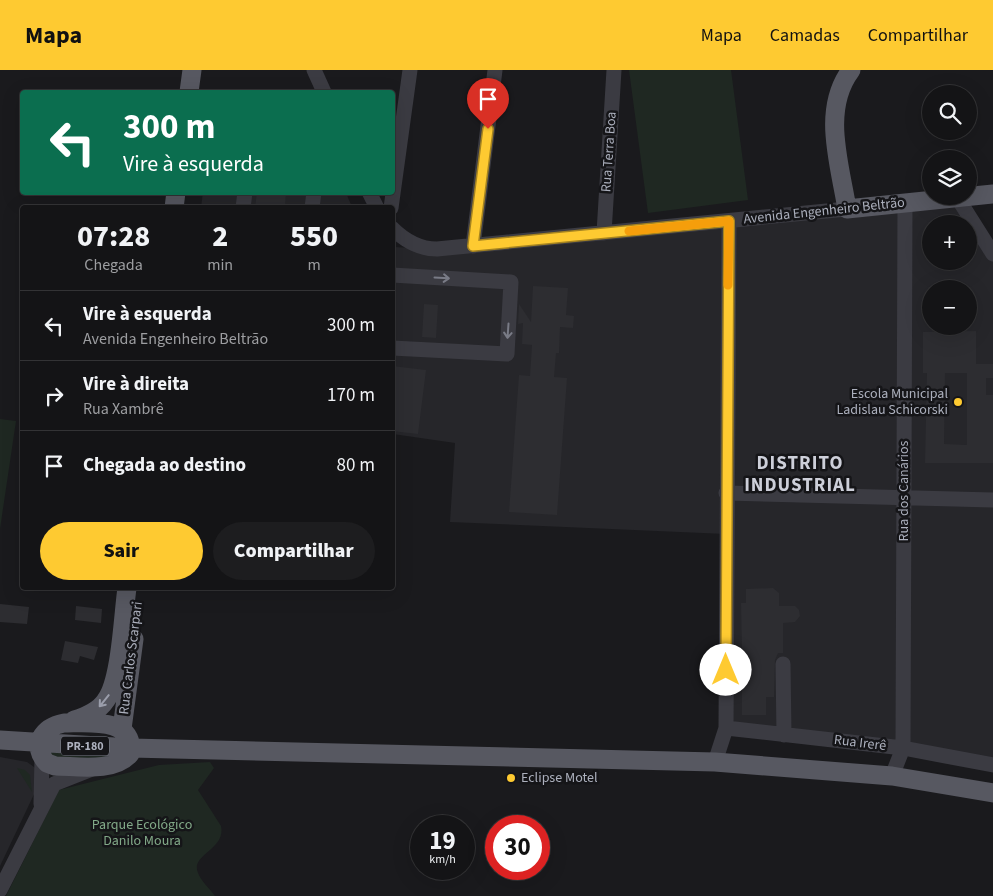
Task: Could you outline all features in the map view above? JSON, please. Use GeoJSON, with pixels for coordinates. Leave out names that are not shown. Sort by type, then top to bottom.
{"type":"FeatureCollection","features":[{"type":"Feature","properties":{"kind":"main road"},"geometry":{"type":"LineString","coordinates":[[847,209],[834,121],[838,98],[851,70]]}},
{"type":"Feature","properties":{"kind":"main road"},"geometry":{"type":"LineString","coordinates":[[190,90],[198,76]]}},
{"type":"Feature","properties":{"kind":"main road","name":"Avenida Engenheiro Beltrão"},"geometry":{"type":"LineString","coordinates":[[977,196],[993,194]]}},
{"type":"Feature","properties":{"kind":"main road","name":"Avenida Engenheiro Beltrão"},"geometry":{"type":"LineString","coordinates":[[847,209],[922,201]]}},
{"type":"Feature","properties":{"kind":"main road","name":"Rua Carlos Scarpari"},"geometry":{"type":"LineString","coordinates":[[125,743],[127,590]]}},
{"type":"Feature","properties":{"kind":"main road","name":"Rua Carlos Scarpari"},"geometry":{"type":"LineString","coordinates":[[41,748],[57,724],[85,717],[102,706],[107,699],[113,689],[139,590]]}},
{"type":"Feature","properties":{"kind":"main road"},"geometry":{"type":"LineString","coordinates":[[0,740],[41,748],[47,763],[55,766],[98,766],[125,743],[113,725],[64,723]]}},
{"type":"Feature","properties":{"kind":"main road","name":"PR-180"},"geometry":{"type":"LineString","coordinates":[[41,748],[125,743],[182,748],[715,762],[892,776],[993,793]]}},
{"type":"Feature","properties":{"kind":"street"},"geometry":{"type":"LineString","coordinates":[[314,70],[323,90]]}},
{"type":"Feature","properties":{"kind":"street"},"geometry":{"type":"LineString","coordinates":[[395,179],[410,70]]}},
{"type":"Feature","properties":{"kind":"street"},"geometry":{"type":"LineString","coordinates":[[473,246],[495,70]]}},
{"type":"Feature","properties":{"kind":"street","name":"Rua Terra Boa"},"geometry":{"type":"LineString","coordinates":[[604,233],[614,70]]}},
{"type":"Feature","properties":{"kind":"street","name":"Rua dos Canários"},"geometry":{"type":"LineString","coordinates":[[892,776],[903,748],[905,203]]}},
{"type":"Feature","properties":{"kind":"street"},"geometry":{"type":"LineString","coordinates":[[962,205],[993,254]]}},
{"type":"Feature","properties":{"kind":"street","name":"Avenida Engenheiro Beltrão"},"geometry":{"type":"LineString","coordinates":[[395,230],[410,243],[427,249],[847,209]]}},
{"type":"Feature","properties":{"kind":"street"},"geometry":{"type":"LineString","coordinates":[[715,762],[726,728],[729,221]]}},
{"type":"Feature","properties":{"kind":"street"},"geometry":{"type":"LineString","coordinates":[[395,275],[511,282],[507,354],[395,348]]}},
{"type":"Feature","properties":{"kind":"street"},"geometry":{"type":"LineString","coordinates":[[726,492],[993,500]]}},
{"type":"Feature","properties":{"kind":"street"},"geometry":{"type":"LineString","coordinates":[[783,664],[784,735]]}},
{"type":"Feature","properties":{"kind":"street","name":"Rua Irerê"},"geometry":{"type":"LineString","coordinates":[[726,728],[903,748],[993,765]]}},
{"type":"Feature","properties":{"kind":"street"},"geometry":{"type":"LineString","coordinates":[[41,748],[41,805]]}},
{"type":"Feature","properties":{"kind":"street"},"geometry":{"type":"LineString","coordinates":[[0,890],[41,805],[54,784],[98,766]]}},
{"type":"Feature","properties":{"kind":"shaded area"},"geometry":{"type":"Polygon","coordinates":[[[203,195],[347,195],[351,205],[201,205],[203,195]]]}},
{"type":"Feature","properties":{"kind":"shaded area"},"geometry":{"type":"Polygon","coordinates":[[[922,200],[922,205],[962,205],[968,215],[922,215],[922,270],[977,270],[977,229],[993,254],[993,765],[726,728],[726,534],[450,522],[455,443],[395,434],[395,247],[437,249],[922,200]]]}},
{"type":"Feature","properties":{"kind":"shaded area"},"geometry":{"type":"Polygon","coordinates":[[[0,757],[27,762],[34,767],[36,769],[36,790],[0,866],[0,757]]]}},
{"type":"Feature","properties":{"kind":"green space"},"geometry":{"type":"Polygon","coordinates":[[[629,70],[731,70],[748,200],[648,213],[629,70]]]}},
{"type":"Feature","properties":{"kind":"green space"},"geometry":{"type":"Polygon","coordinates":[[[0,419],[16,421],[0,529],[0,419]]]}},
{"type":"Feature","properties":{"kind":"green space"},"geometry":{"type":"Polygon","coordinates":[[[43,748],[124,752],[120,758],[55,760],[43,748]]]}},
{"type":"Feature","properties":{"kind":"green space","name":"Parque Ecológico Danilo Moura"},"geometry":{"type":"Polygon","coordinates":[[[210,762],[214,768],[198,790],[221,826],[221,834],[214,846],[199,861],[197,867],[201,879],[215,896],[6,896],[59,790],[159,765],[210,762]]]}},
{"type":"Feature","properties":{"kind":"green space"},"geometry":{"type":"Polygon","coordinates":[[[17,768],[25,770],[30,775],[32,792],[17,768]]]}},
{"type":"Feature","properties":{"kind":"building"},"geometry":{"type":"Polygon","coordinates":[[[257,195],[286,195],[285,205],[255,205],[257,195]]]}},
{"type":"Feature","properties":{"kind":"building"},"geometry":{"type":"Polygon","coordinates":[[[533,286],[568,288],[566,315],[574,316],[573,328],[560,327],[559,353],[556,353],[554,377],[567,378],[557,515],[509,512],[519,375],[530,376],[532,345],[522,344],[523,323],[518,324],[519,304],[531,322],[533,286]]]}},
{"type":"Feature","properties":{"kind":"building"},"geometry":{"type":"Polygon","coordinates":[[[424,304],[438,305],[436,338],[422,337],[424,304]]]}},
{"type":"Feature","properties":{"kind":"building","name":"Escola Municipal Ladislau Schicorski"},"geometry":{"type":"Polygon","coordinates":[[[923,335],[976,335],[976,364],[993,364],[993,378],[986,378],[986,395],[993,395],[993,463],[925,463],[927,373],[923,373],[923,335]],[[945,373],[944,444],[967,445],[967,373],[945,373]]]}},
{"type":"Feature","properties":{"kind":"building"},"geometry":{"type":"Polygon","coordinates":[[[395,366],[426,370],[418,434],[395,431],[395,366]]]}},
{"type":"Feature","properties":{"kind":"building"},"geometry":{"type":"Polygon","coordinates":[[[773,588],[779,593],[779,606],[795,606],[799,610],[800,616],[795,622],[783,623],[783,653],[778,653],[775,660],[774,697],[766,697],[766,715],[742,715],[742,668],[736,668],[736,651],[742,651],[741,603],[746,603],[746,589],[773,588]]]}},
{"type":"Feature","properties":{"kind":"building"},"geometry":{"type":"Polygon","coordinates":[[[0,604],[29,607],[27,624],[0,622],[0,604]]]}},
{"type":"Feature","properties":{"kind":"building"},"geometry":{"type":"Polygon","coordinates":[[[76,606],[102,609],[101,623],[75,620],[76,606]]]}},
{"type":"Feature","properties":{"kind":"building"},"geometry":{"type":"Polygon","coordinates":[[[65,641],[98,647],[94,660],[80,656],[78,663],[61,660],[65,641]]]}},
{"type":"Feature","properties":{"kind":"slow traffic"},"geometry":{"type":"LineString","coordinates":[[629,231],[729,221],[728,285]]}},
{"type":"Feature","properties":{"kind":"place","name":"Escola Municipal Ladislau Schicorski"},"geometry":{"type":"Point","coordinates":[958,402]}},
{"type":"Feature","properties":{"kind":"place","name":"Eclipse Motel"},"geometry":{"type":"Point","coordinates":[511,778]}},
{"type":"Feature","properties":{"kind":"district","name":"DISTRITO INDUSTRIAL"},"geometry":{"type":"Point","coordinates":[800,474]}},
{"type":"Feature","properties":{"kind":"route"},"geometry":{"type":"LineString","coordinates":[[488,129],[473,246],[729,221],[726,670]]}}]}
